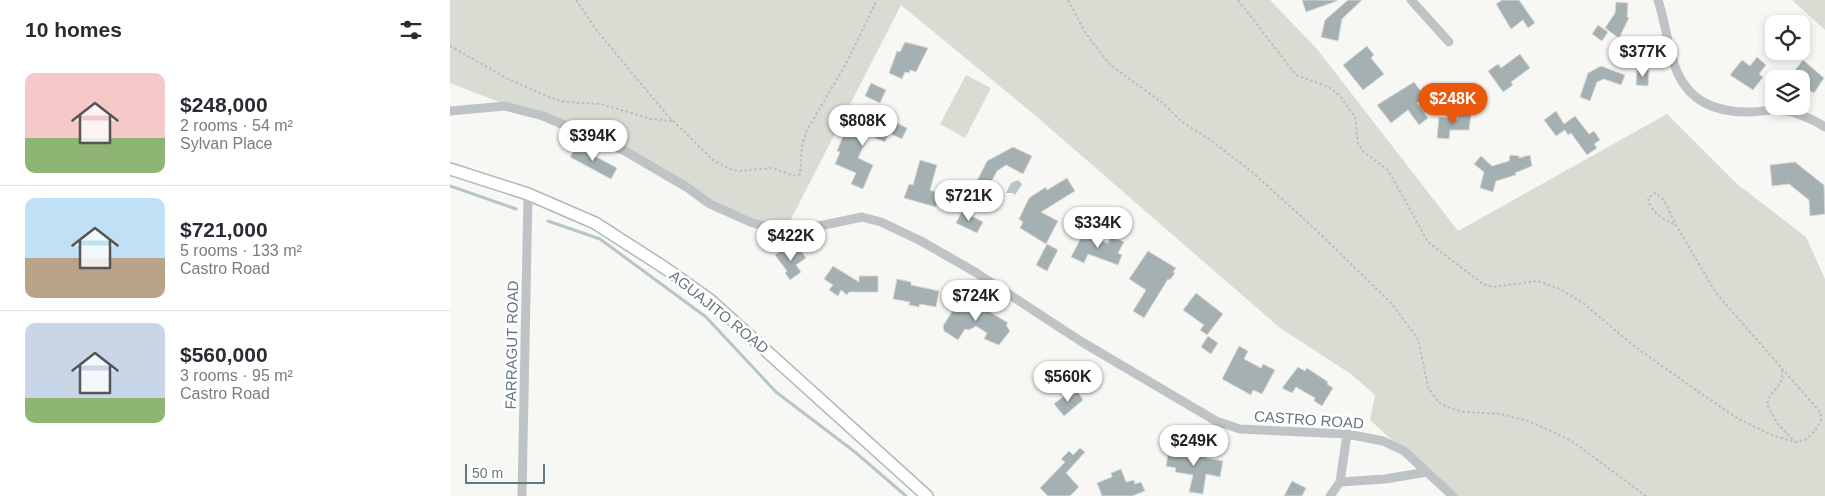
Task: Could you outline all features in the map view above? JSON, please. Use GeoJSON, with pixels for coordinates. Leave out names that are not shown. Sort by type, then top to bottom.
{"type":"FeatureCollection","features":[{"type":"Feature","properties":{"kind":"street"},"geometry":{"type":"LineString","coordinates":[[1411,0],[1449,42]]}},
{"type":"Feature","properties":{"kind":"street"},"geometry":{"type":"LineString","coordinates":[[1658,0],[1678,73],[1686,88],[1698,98],[1712,107],[1723,110],[1790,112],[1803,116],[1825,128]]}},
{"type":"Feature","properties":{"kind":"street","name":"CASTRO ROAD"},"geometry":{"type":"LineString","coordinates":[[450,111],[505,106],[542,116],[625,151],[688,188],[710,204],[750,222],[774,229],[805,229],[862,217],[881,222],[975,272],[1082,342],[1216,421],[1240,429],[1347,434],[1395,445],[1453,496]]}},
{"type":"Feature","properties":{"kind":"street","name":"AGUAJITO ROAD"},"geometry":{"type":"LineString","coordinates":[[450,169],[528,194],[594,223],[620,238],[710,300],[927,496]]}},
{"type":"Feature","properties":{"kind":"street","name":"FARRAGUT ROAD"},"geometry":{"type":"LineString","coordinates":[[522,496],[528,194]]}},
{"type":"Feature","properties":{"kind":"street"},"geometry":{"type":"LineString","coordinates":[[1330,496],[1340,482],[1347,434]]}},
{"type":"Feature","properties":{"kind":"street"},"geometry":{"type":"LineString","coordinates":[[1340,482],[1385,479],[1427,472]]}},
{"type":"Feature","properties":{"kind":"path"},"geometry":{"type":"LineString","coordinates":[[576,0],[598,32],[673,121],[714,160],[730,170],[771,168],[798,175],[802,169],[802,146],[807,130],[846,64],[877,0]]}},
{"type":"Feature","properties":{"kind":"path"},"geometry":{"type":"LineString","coordinates":[[1068,0],[1085,32],[1109,64],[1164,104],[1182,122],[1209,139],[1251,171],[1316,230],[1391,303],[1418,339],[1428,387],[1438,402],[1464,412],[1488,412],[1510,416],[1549,430],[1573,442],[1646,496]]}},
{"type":"Feature","properties":{"kind":"path"},"geometry":{"type":"LineString","coordinates":[[1238,0],[1256,24],[1276,45],[1296,75],[1329,87],[1340,96],[1355,117],[1358,144],[1364,152],[1388,170],[1428,242],[1483,284],[1492,287],[1537,281],[1560,289],[1722,408],[1759,430],[1795,442],[1805,440],[1815,431],[1821,420],[1821,413]]}},
{"type":"Feature","properties":{"kind":"path"},"geometry":{"type":"LineString","coordinates":[[450,46],[508,78],[549,97],[565,102],[601,104],[651,119],[673,121]]}},
{"type":"Feature","properties":{"kind":"path"},"geometry":{"type":"LineString","coordinates":[[1676,225],[1665,221],[1648,203],[1648,198],[1651,195],[1655,193],[1664,200],[1676,225],[1716,293],[1825,417]]}},
{"type":"Feature","properties":{"kind":"path"},"geometry":{"type":"LineString","coordinates":[[1782,368],[1782,382],[1769,398],[1767,404],[1778,424],[1795,442]]}},
{"type":"Feature","properties":{"kind":"shaded area"},"geometry":{"type":"Polygon","coordinates":[[[450,0],[1270,0],[1317,49],[1458,231],[1667,114],[1737,184],[1806,237],[1825,279],[1825,496],[1453,496],[1370,420],[1375,395],[1351,374],[1280,328],[1037,117],[901,5],[786,229],[750,222],[625,151],[450,83],[450,0]]]}},
{"type":"Feature","properties":{"kind":"shaded area"},"geometry":{"type":"Polygon","coordinates":[[[1792,0],[1825,0],[1825,30],[1810,15],[1792,0]]]}},
{"type":"Feature","properties":{"kind":"shaded area"},"geometry":{"type":"Polygon","coordinates":[[[966,75],[991,88],[965,138],[940,124],[966,75]]]}},
{"type":"Feature","properties":{"kind":"shaded area"},"geometry":{"type":"Polygon","coordinates":[[[1018,180],[1022,184],[1015,195],[1013,193],[1006,193],[1011,183],[1018,180]]]}},
{"type":"Feature","properties":{"kind":"building"},"geometry":{"type":"Polygon","coordinates":[[[1302,0],[1337,0],[1337,1],[1306,12],[1302,0]]]}},
{"type":"Feature","properties":{"kind":"building"},"geometry":{"type":"Polygon","coordinates":[[[1348,0],[1362,0],[1342,19],[1338,41],[1321,37],[1325,20],[1348,0]]]}},
{"type":"Feature","properties":{"kind":"building"},"geometry":{"type":"Polygon","coordinates":[[[1502,0],[1519,0],[1535,23],[1528,28],[1523,20],[1511,29],[1496,4],[1502,0]]]}},
{"type":"Feature","properties":{"kind":"building"},"geometry":{"type":"Polygon","coordinates":[[[1616,2],[1628,3],[1627,17],[1629,18],[1619,38],[1605,28],[1615,13],[1616,2]]]}},
{"type":"Feature","properties":{"kind":"building"},"geometry":{"type":"Polygon","coordinates":[[[1598,25],[1608,32],[1602,41],[1592,34],[1598,25]]]}},
{"type":"Feature","properties":{"kind":"building"},"geometry":{"type":"Polygon","coordinates":[[[905,42],[928,48],[916,72],[910,70],[909,73],[905,72],[902,79],[889,73],[897,51],[900,52],[905,42]]]}},
{"type":"Feature","properties":{"kind":"building"},"geometry":{"type":"Polygon","coordinates":[[[1367,46],[1374,55],[1371,58],[1384,74],[1363,90],[1343,65],[1367,46]]]}},
{"type":"Feature","properties":{"kind":"building"},"geometry":{"type":"Polygon","coordinates":[[[1520,54],[1530,68],[1511,82],[1513,85],[1503,92],[1488,71],[1498,64],[1501,68],[1520,54]]]}},
{"type":"Feature","properties":{"kind":"building"},"geometry":{"type":"Polygon","coordinates":[[[1757,57],[1766,65],[1759,74],[1763,77],[1753,90],[1730,75],[1742,60],[1750,66],[1757,57]]]}},
{"type":"Feature","properties":{"kind":"building"},"geometry":{"type":"Polygon","coordinates":[[[1803,60],[1824,78],[1814,93],[1810,91],[1810,70],[1795,70],[1803,60]]]}},
{"type":"Feature","properties":{"kind":"building"},"geometry":{"type":"Polygon","coordinates":[[[1601,66],[1625,75],[1621,85],[1604,79],[1597,82],[1590,101],[1580,97],[1588,73],[1601,66]]]}},
{"type":"Feature","properties":{"kind":"building"},"geometry":{"type":"Polygon","coordinates":[[[1637,70],[1649,70],[1648,86],[1636,85],[1637,70]]]}},
{"type":"Feature","properties":{"kind":"building"},"geometry":{"type":"Polygon","coordinates":[[[1414,82],[1425,97],[1417,103],[1428,118],[1419,125],[1408,110],[1391,123],[1377,105],[1414,82]]]}},
{"type":"Feature","properties":{"kind":"building"},"geometry":{"type":"Polygon","coordinates":[[[871,83],[886,90],[880,103],[865,96],[871,83]]]}},
{"type":"Feature","properties":{"kind":"building"},"geometry":{"type":"Polygon","coordinates":[[[1556,111],[1564,124],[1575,116],[1589,134],[1594,131],[1600,140],[1594,144],[1597,148],[1587,155],[1571,133],[1568,135],[1565,130],[1556,136],[1544,120],[1556,111]]]}},
{"type":"Feature","properties":{"kind":"building"},"geometry":{"type":"Polygon","coordinates":[[[1458,113],[1471,114],[1469,130],[1450,130],[1449,139],[1437,138],[1439,117],[1458,119],[1458,113]]]}},
{"type":"Feature","properties":{"kind":"building"},"geometry":{"type":"Polygon","coordinates":[[[855,118],[878,128],[882,120],[894,125],[895,122],[907,128],[902,139],[889,133],[885,142],[869,135],[858,158],[873,165],[863,189],[851,184],[856,173],[835,164],[840,152],[837,151],[848,124],[851,125],[855,118]]]}},
{"type":"Feature","properties":{"kind":"building"},"geometry":{"type":"Polygon","coordinates":[[[576,146],[617,168],[611,179],[570,157],[576,146]]]}},
{"type":"Feature","properties":{"kind":"building"},"geometry":{"type":"Polygon","coordinates":[[[1013,147],[1032,156],[1023,174],[1006,165],[997,171],[981,201],[970,195],[987,161],[1013,147]]]}},
{"type":"Feature","properties":{"kind":"building"},"geometry":{"type":"Polygon","coordinates":[[[1510,155],[1519,156],[1519,158],[1530,155],[1532,166],[1515,173],[1516,175],[1496,181],[1493,192],[1480,188],[1484,172],[1474,164],[1481,156],[1492,166],[1509,161],[1510,155]]]}},
{"type":"Feature","properties":{"kind":"building"},"geometry":{"type":"Polygon","coordinates":[[[920,160],[937,165],[930,190],[940,194],[936,207],[904,198],[909,184],[913,185],[920,160]]]}},
{"type":"Feature","properties":{"kind":"building"},"geometry":{"type":"Polygon","coordinates":[[[1795,162],[1824,185],[1825,214],[1810,216],[1809,200],[1789,184],[1772,186],[1770,165],[1795,162]]]}},
{"type":"Feature","properties":{"kind":"building"},"geometry":{"type":"Polygon","coordinates":[[[1067,178],[1075,191],[1041,212],[1058,221],[1046,244],[1020,228],[1023,222],[1019,219],[1029,198],[1046,187],[1047,190],[1067,178]]]}},
{"type":"Feature","properties":{"kind":"building"},"geometry":{"type":"Polygon","coordinates":[[[962,211],[983,222],[977,233],[956,223],[962,211]]]}},
{"type":"Feature","properties":{"kind":"building"},"geometry":{"type":"Polygon","coordinates":[[[1083,234],[1108,243],[1111,236],[1124,242],[1118,253],[1122,255],[1118,265],[1088,254],[1084,263],[1071,257],[1083,234]]]}},
{"type":"Feature","properties":{"kind":"building"},"geometry":{"type":"Polygon","coordinates":[[[1047,244],[1058,250],[1047,271],[1036,265],[1047,244]]]}},
{"type":"Feature","properties":{"kind":"building"},"geometry":{"type":"Polygon","coordinates":[[[784,248],[790,255],[799,248],[806,258],[796,265],[801,272],[790,280],[785,273],[787,271],[775,255],[784,248]]]}},
{"type":"Feature","properties":{"kind":"building"},"geometry":{"type":"Polygon","coordinates":[[[1148,251],[1176,268],[1173,272],[1175,273],[1170,280],[1168,279],[1144,318],[1133,311],[1146,290],[1129,279],[1148,251]]]}},
{"type":"Feature","properties":{"kind":"building"},"geometry":{"type":"Polygon","coordinates":[[[833,266],[859,282],[859,276],[878,276],[878,292],[849,292],[847,295],[841,290],[838,296],[829,290],[833,285],[824,279],[833,266]]]}},
{"type":"Feature","properties":{"kind":"building"},"geometry":{"type":"Polygon","coordinates":[[[897,279],[911,282],[911,285],[939,291],[936,307],[920,304],[919,307],[909,305],[910,302],[893,299],[897,279]]]}},
{"type":"Feature","properties":{"kind":"building"},"geometry":{"type":"Polygon","coordinates":[[[1196,293],[1223,314],[1207,335],[1200,330],[1204,325],[1183,310],[1196,293]]]}},
{"type":"Feature","properties":{"kind":"building"},"geometry":{"type":"Polygon","coordinates":[[[971,298],[977,304],[1008,323],[1006,325],[1010,331],[999,345],[984,339],[987,333],[976,326],[969,330],[965,329],[958,340],[944,331],[943,326],[955,307],[971,298]]]}},
{"type":"Feature","properties":{"kind":"building"},"geometry":{"type":"Polygon","coordinates":[[[1208,336],[1218,343],[1211,354],[1201,347],[1208,336]]]}},
{"type":"Feature","properties":{"kind":"building"},"geometry":{"type":"Polygon","coordinates":[[[1239,346],[1248,351],[1244,359],[1261,368],[1263,364],[1275,370],[1262,394],[1253,390],[1251,395],[1222,379],[1239,346]]]}},
{"type":"Feature","properties":{"kind":"building"},"geometry":{"type":"Polygon","coordinates":[[[1298,367],[1305,371],[1307,368],[1328,382],[1327,384],[1333,388],[1322,406],[1314,401],[1315,398],[1296,387],[1292,393],[1282,388],[1298,367]]]}},
{"type":"Feature","properties":{"kind":"building"},"geometry":{"type":"Polygon","coordinates":[[[1069,392],[1071,395],[1078,392],[1083,400],[1064,416],[1054,404],[1069,392]]]}},
{"type":"Feature","properties":{"kind":"building"},"geometry":{"type":"Polygon","coordinates":[[[1080,448],[1085,452],[1066,473],[1079,487],[1070,496],[1048,496],[1040,488],[1065,462],[1061,459],[1069,451],[1073,455],[1080,448]]]}},
{"type":"Feature","properties":{"kind":"building"},"geometry":{"type":"Polygon","coordinates":[[[1169,449],[1207,454],[1206,458],[1223,461],[1220,477],[1206,474],[1203,494],[1189,492],[1193,475],[1175,472],[1176,468],[1166,466],[1169,449]]]}},
{"type":"Feature","properties":{"kind":"building"},"geometry":{"type":"Polygon","coordinates":[[[1121,469],[1126,482],[1134,480],[1135,484],[1141,482],[1145,491],[1132,496],[1102,496],[1097,483],[1112,477],[1111,473],[1121,469]]]}},
{"type":"Feature","properties":{"kind":"building"},"geometry":{"type":"Polygon","coordinates":[[[1292,481],[1306,488],[1302,496],[1284,496],[1292,481]]]}},
{"type":"Feature","properties":{"kind":"waterway"},"geometry":{"type":"LineString","coordinates":[[450,186],[516,209]]}},
{"type":"Feature","properties":{"kind":"waterway"},"geometry":{"type":"LineString","coordinates":[[548,221],[600,239],[706,317],[776,392],[855,452],[906,496]]}}]}
